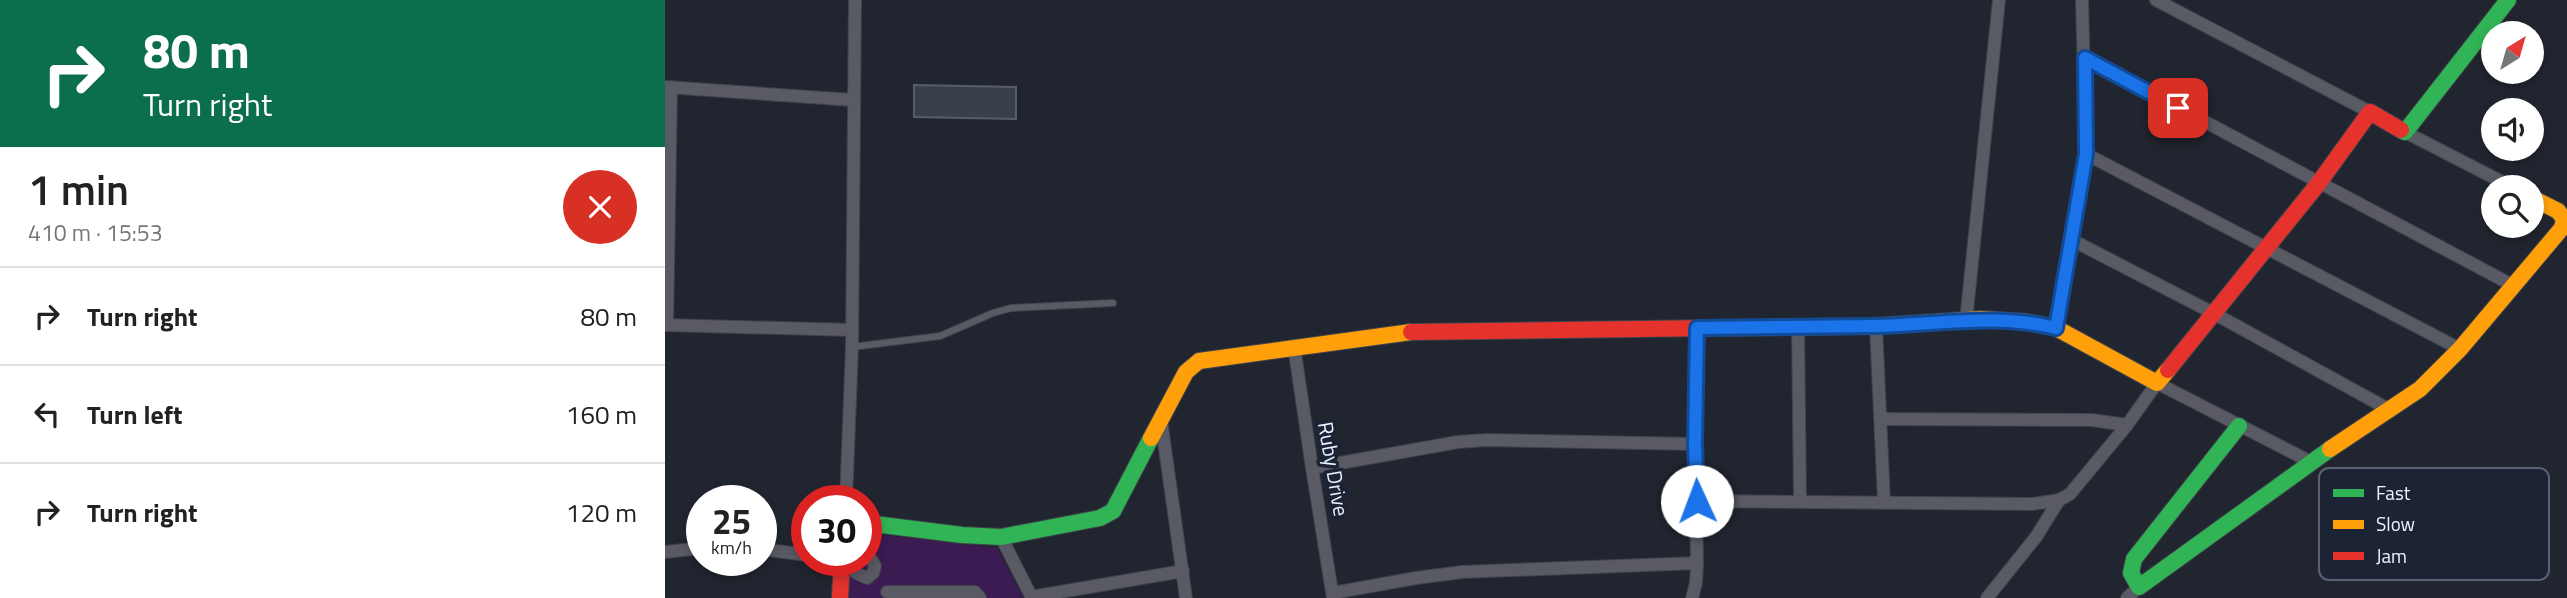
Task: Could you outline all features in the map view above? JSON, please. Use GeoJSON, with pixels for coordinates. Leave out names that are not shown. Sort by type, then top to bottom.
{"type":"FeatureCollection","features":[{"type":"Feature","properties":{"kind":"street"},"geometry":{"type":"LineString","coordinates":[[847,485],[852,347],[855,0]]}},
{"type":"Feature","properties":{"kind":"street"},"geometry":{"type":"LineString","coordinates":[[1966,321],[1999,0]]}},
{"type":"Feature","properties":{"kind":"street"},"geometry":{"type":"LineString","coordinates":[[2056,328],[2086,154],[2082,0]]}},
{"type":"Feature","properties":{"kind":"street"},"geometry":{"type":"LineString","coordinates":[[2156,0],[2489,175]]}},
{"type":"Feature","properties":{"kind":"street"},"geometry":{"type":"LineString","coordinates":[[2405,132],[2508,0]]}},
{"type":"Feature","properties":{"kind":"street"},"geometry":{"type":"LineString","coordinates":[[2085,58],[2514,286]]}},
{"type":"Feature","properties":{"kind":"street"},"geometry":{"type":"LineString","coordinates":[[852,330],[666,325],[668,87],[853,100]]}},
{"type":"Feature","properties":{"kind":"street"},"geometry":{"type":"LineString","coordinates":[[1697,501],[2032,504],[2059,500],[2070,494],[2318,184],[2370,112]]}},
{"type":"Feature","properties":{"kind":"street"},"geometry":{"type":"LineString","coordinates":[[2086,154],[2460,349]]}},
{"type":"Feature","properties":{"kind":"street"},"geometry":{"type":"LineString","coordinates":[[2133,593],[2311,462],[2420,389],[2460,349],[2562,228],[2564,219],[2558,211],[2544,204]]}},
{"type":"Feature","properties":{"kind":"street"},"geometry":{"type":"LineString","coordinates":[[2072,240],[2215,314],[2390,410]]}},
{"type":"Feature","properties":{"kind":"street"},"geometry":{"type":"LineString","coordinates":[[882,525],[1001,537],[1100,518],[1112,511],[1186,372],[1199,361],[1403,332],[1876,326],[1981,319],[2027,322],[2056,328],[2311,462]]}},
{"type":"Feature","properties":{"kind":"street"},"geometry":{"type":"LineString","coordinates":[[1798,326],[1800,501]]}},
{"type":"Feature","properties":{"kind":"street"},"geometry":{"type":"LineString","coordinates":[[1876,326],[1884,501]]}},
{"type":"Feature","properties":{"kind":"street"},"geometry":{"type":"LineString","coordinates":[[1692,598],[1697,563],[1697,328]]}},
{"type":"Feature","properties":{"kind":"street","name":"Ruby Drive"},"geometry":{"type":"LineString","coordinates":[[1294,346],[1333,595]]}},
{"type":"Feature","properties":{"kind":"street"},"geometry":{"type":"LineString","coordinates":[[1880,419],[2092,420],[2127,425]]}},
{"type":"Feature","properties":{"kind":"street"},"geometry":{"type":"LineString","coordinates":[[1161,420],[1187,598]]}},
{"type":"Feature","properties":{"kind":"street"},"geometry":{"type":"LineString","coordinates":[[2133,593],[2131,573],[2134,559],[2239,426]]}},
{"type":"Feature","properties":{"kind":"street"},"geometry":{"type":"LineString","coordinates":[[1312,468],[1458,442],[1486,440],[1695,444]]}},
{"type":"Feature","properties":{"kind":"street"},"geometry":{"type":"LineString","coordinates":[[1987,598],[2036,537],[2059,500]]}},
{"type":"Feature","properties":{"kind":"street"},"geometry":{"type":"LineString","coordinates":[[1001,537],[1031,597],[1182,571]]}},
{"type":"Feature","properties":{"kind":"street"},"geometry":{"type":"LineString","coordinates":[[665,552],[686,550]]}},
{"type":"Feature","properties":{"kind":"street"},"geometry":{"type":"LineString","coordinates":[[1333,595],[1416,578],[1462,572],[1697,563]]}},
{"type":"Feature","properties":{"kind":"street"},"geometry":{"type":"LineString","coordinates":[[840,598],[846,576]]}},
{"type":"Feature","properties":{"kind":"street"},"geometry":{"type":"LineString","coordinates":[[871,576],[889,595],[975,592],[981,598]]}},
{"type":"Feature","properties":{"kind":"lane"},"geometry":{"type":"LineString","coordinates":[[852,347],[940,336],[981,317],[1011,308],[1113,303]]}},
{"type":"Feature","properties":{"kind":"shaded area"},"geometry":{"type":"Polygon","coordinates":[[[882,535],[997,548],[1023,598],[846,598],[849,576],[882,576],[882,535]]]}},
{"type":"Feature","properties":{"kind":"building"},"geometry":{"type":"Polygon","coordinates":[[[914,85],[1016,87],[1016,119],[914,117],[914,85]]]}},
{"type":"Feature","properties":{"kind":"traffic: fast"},"geometry":{"type":"LineString","coordinates":[[2401,130],[2405,132],[2508,0]]}},
{"type":"Feature","properties":{"kind":"traffic: fast"},"geometry":{"type":"LineString","coordinates":[[2239,426],[2134,559],[2131,573],[2139,587],[2330,449]]}},
{"type":"Feature","properties":{"kind":"traffic: fast"},"geometry":{"type":"LineString","coordinates":[[882,525],[1001,537],[1100,518],[1113,511],[1151,438]]}},
{"type":"Feature","properties":{"kind":"traffic: slow"},"geometry":{"type":"LineString","coordinates":[[2330,449],[2420,389],[2460,349],[2562,228],[2564,219],[2558,211],[2544,204]]}},
{"type":"Feature","properties":{"kind":"traffic: slow"},"geometry":{"type":"LineString","coordinates":[[1711,328],[1876,326],[1981,319],[2027,322],[2056,328],[2157,383],[2168,370]]}},
{"type":"Feature","properties":{"kind":"traffic: slow"},"geometry":{"type":"LineString","coordinates":[[1151,438],[1186,372],[1199,361],[1411,332]]}},
{"type":"Feature","properties":{"kind":"traffic: jam"},"geometry":{"type":"LineString","coordinates":[[2168,370],[2318,184],[2370,112],[2401,130]]}},
{"type":"Feature","properties":{"kind":"traffic: jam"},"geometry":{"type":"LineString","coordinates":[[1411,332],[1711,328]]}},
{"type":"Feature","properties":{"kind":"traffic: jam"},"geometry":{"type":"LineString","coordinates":[[840,598],[841,576]]}},
{"type":"Feature","properties":{"kind":"route"},"geometry":{"type":"LineString","coordinates":[[1697,501],[1697,328],[1876,326],[1981,319],[2027,322],[2056,328],[2086,154],[2085,58],[2178,108]]}}]}
